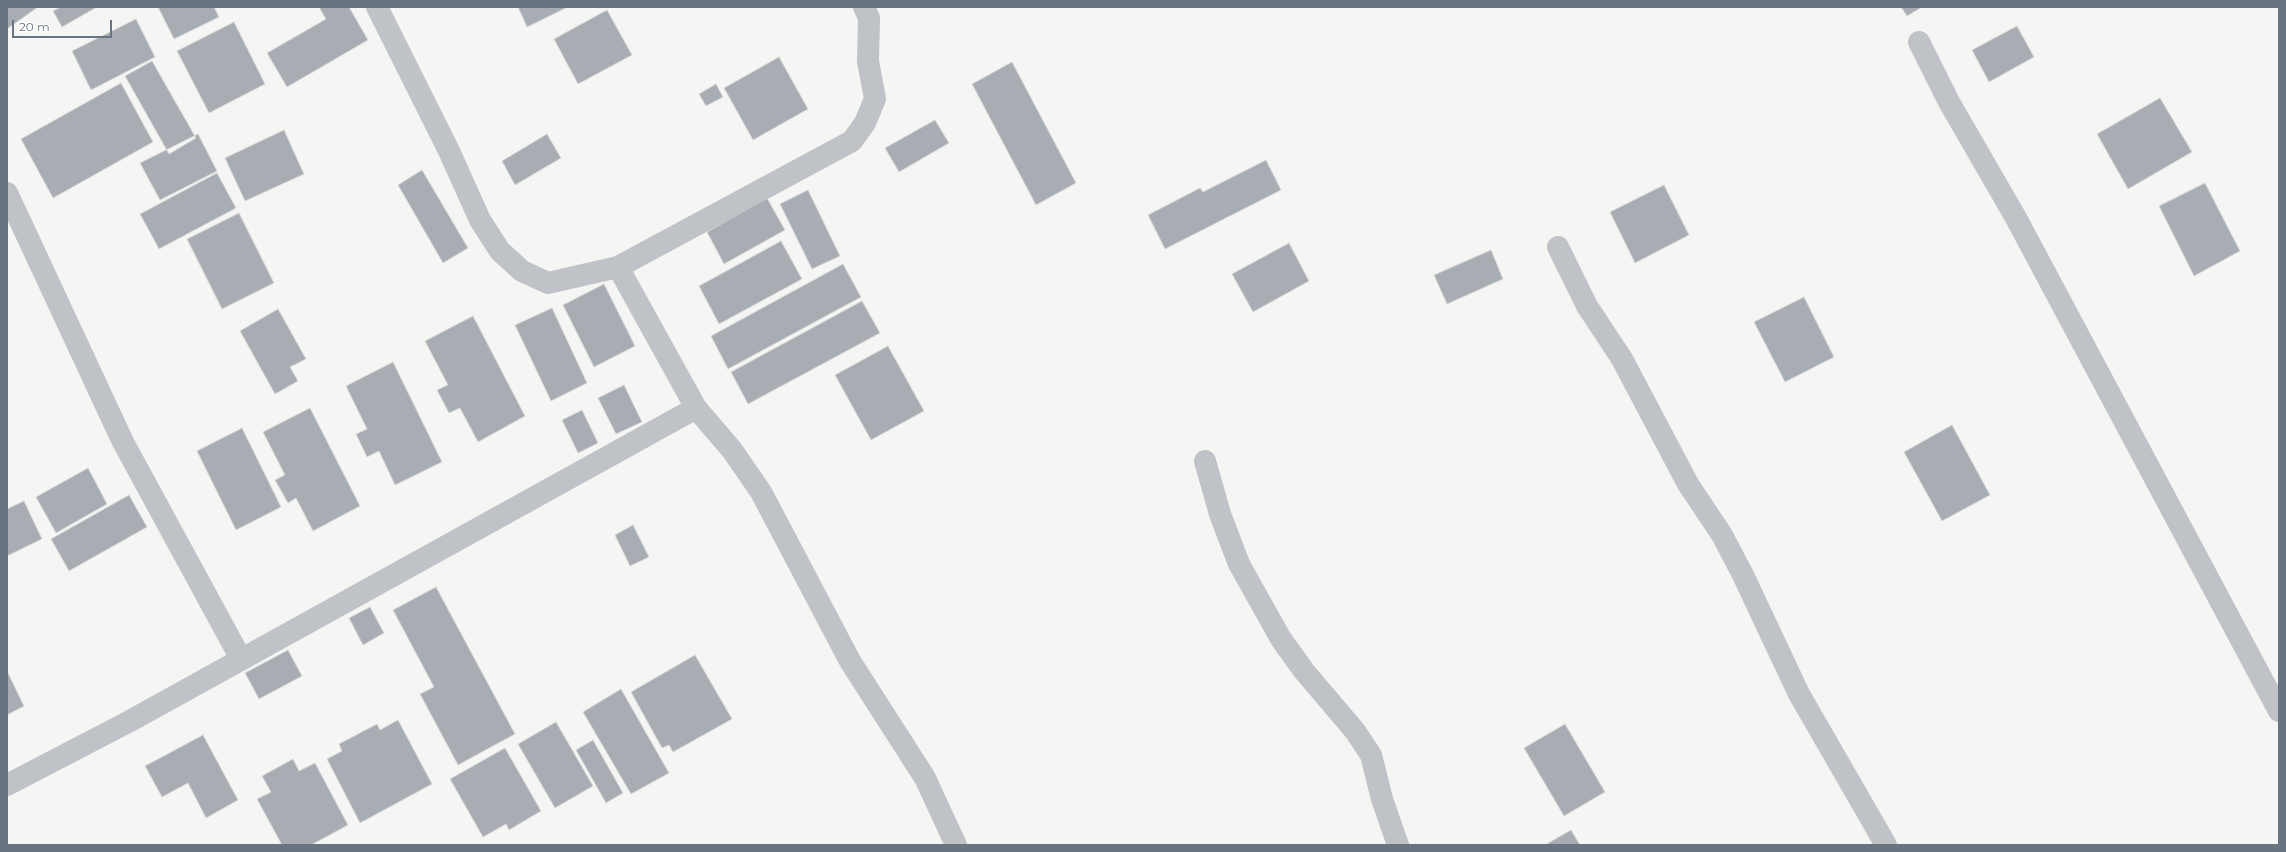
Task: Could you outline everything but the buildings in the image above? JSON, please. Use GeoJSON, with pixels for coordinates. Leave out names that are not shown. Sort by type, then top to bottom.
{"type":"FeatureCollection","features":[{"type":"Feature","properties":{"kind":"street"},"geometry":{"type":"LineString","coordinates":[[377,7],[449,151],[480,220],[500,251],[522,271],[548,283],[618,268],[852,141],[865,123],[875,99],[868,61],[870,18],[864,7]]}},
{"type":"Feature","properties":{"kind":"street"},"geometry":{"type":"LineString","coordinates":[[1919,42],[1949,102],[2016,218],[2279,711]]}},
{"type":"Feature","properties":{"kind":"street"},"geometry":{"type":"LineString","coordinates":[[7,193],[123,442],[241,659]]}},
{"type":"Feature","properties":{"kind":"street"},"geometry":{"type":"LineString","coordinates":[[1558,247],[1587,306],[1633,379],[1688,484],[1722,535],[1743,574],[1799,694],[1886,845]]}},
{"type":"Feature","properties":{"kind":"street"},"geometry":{"type":"LineString","coordinates":[[618,268],[696,408],[732,450],[761,492],[850,662],[925,778],[956,845]]}},
{"type":"Feature","properties":{"kind":"street"},"geometry":{"type":"LineString","coordinates":[[7,785],[130,720],[696,408]]}},
{"type":"Feature","properties":{"kind":"street"},"geometry":{"type":"LineString","coordinates":[[1205,461],[1220,514],[1239,564],[1281,639],[1304,671],[1355,731],[1371,755],[1382,799],[1398,845]]}}]}
